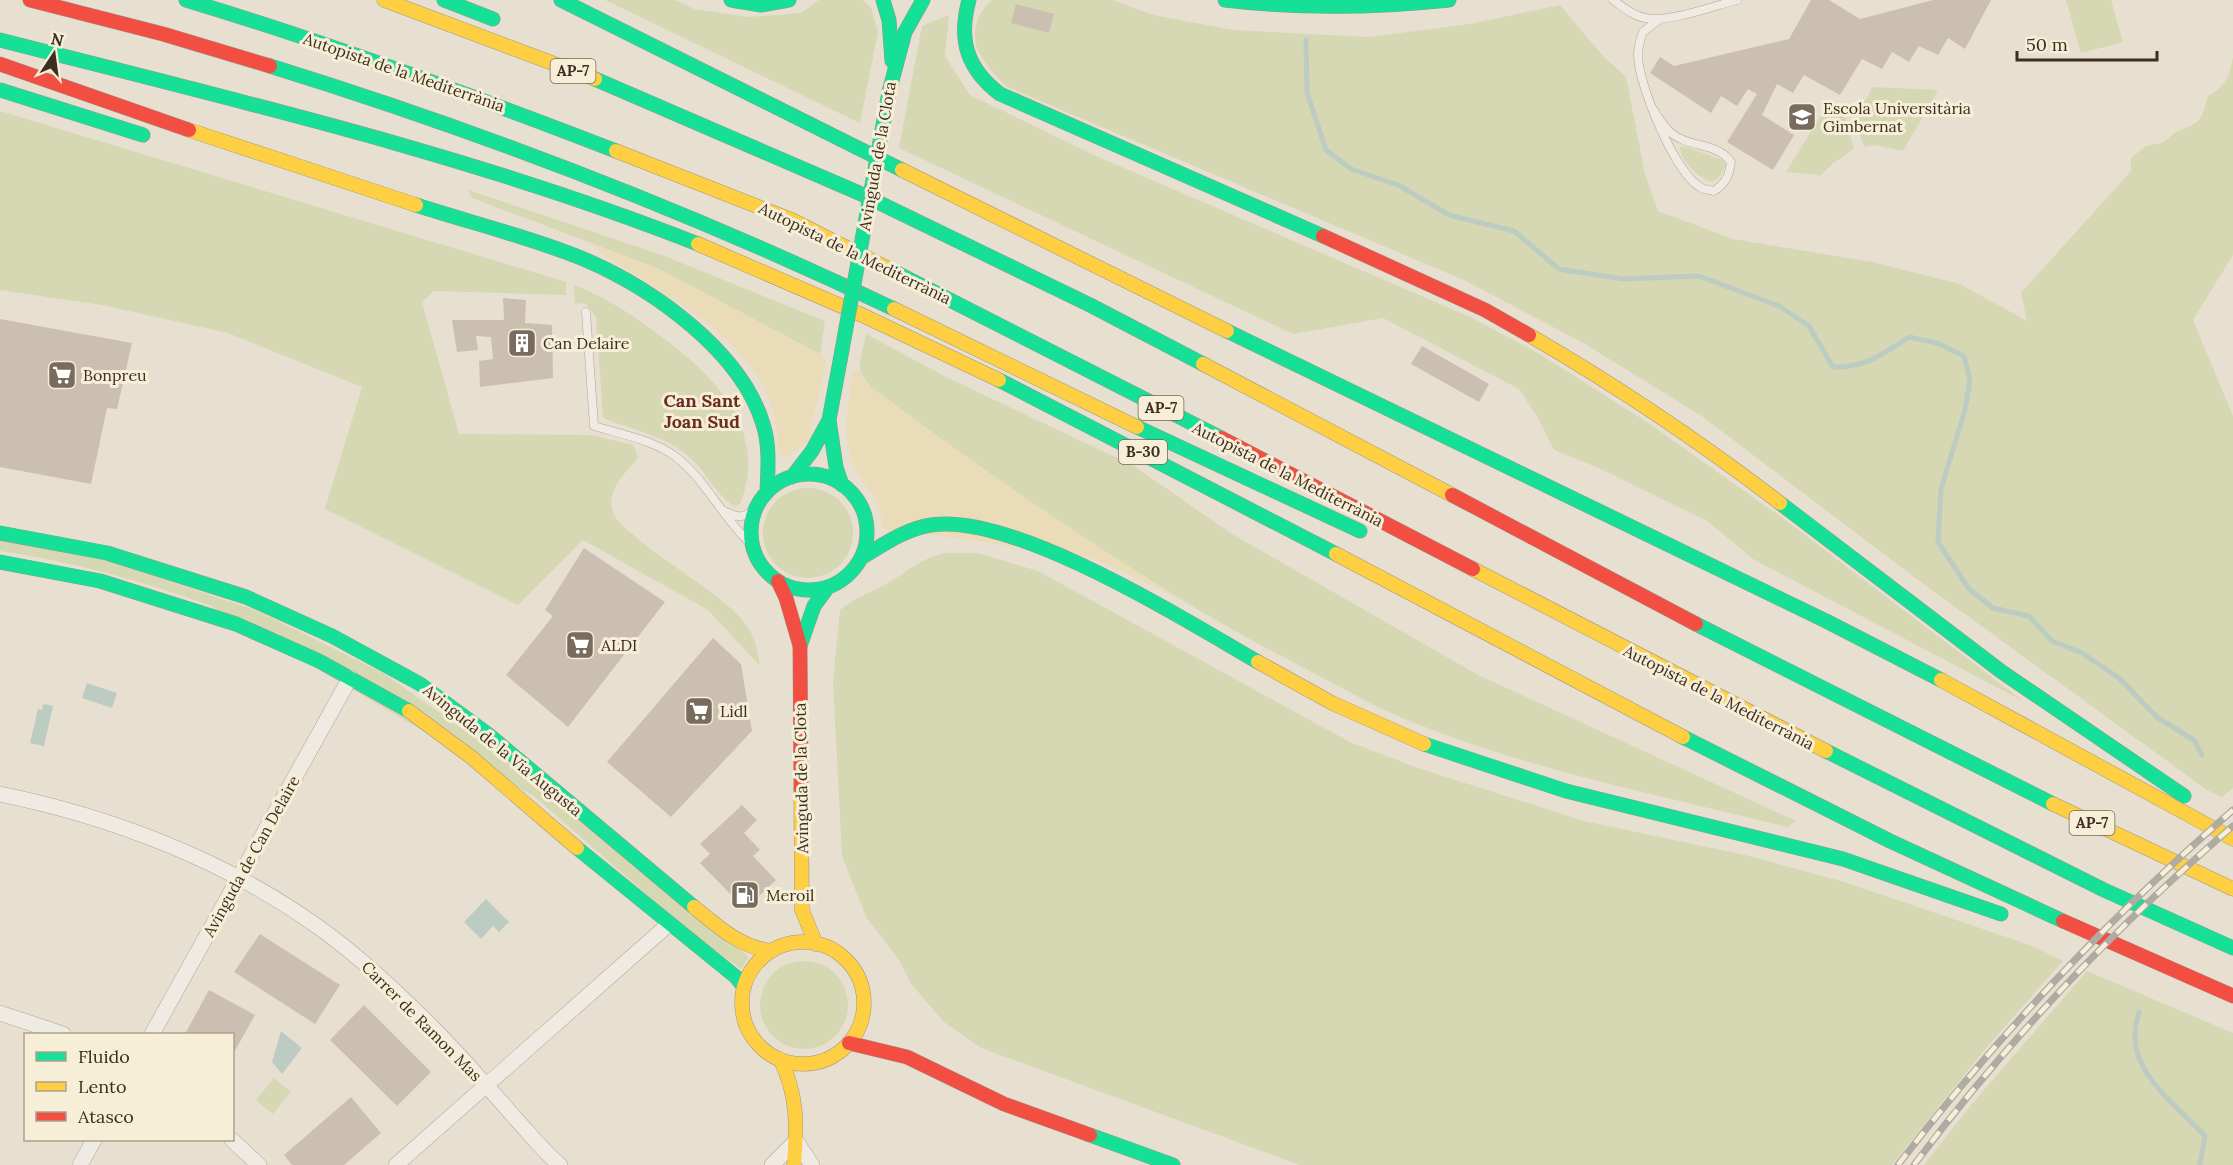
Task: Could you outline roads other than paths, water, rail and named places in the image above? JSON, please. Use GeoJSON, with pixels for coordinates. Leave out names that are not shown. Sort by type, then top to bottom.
{"type":"FeatureCollection","features":[{"type":"Feature","properties":{"kind":"main road"},"geometry":{"type":"LineString","coordinates":[[30,0],[208,45],[344,88],[478,136],[677,213],[780,256],[1255,483],[1376,538]]}},
{"type":"Feature","properties":{"kind":"main road","name":"Autopista de la Mediterrània"},"geometry":{"type":"LineString","coordinates":[[186,0],[278,28],[466,93],[792,220],[1012,330],[2006,843],[2233,948]]}},
{"type":"Feature","properties":{"kind":"main road","name":"AP-7"},"geometry":{"type":"LineString","coordinates":[[384,0],[504,44],[725,132],[823,176],[1035,278],[1837,696],[2060,808],[2233,889]]}},
{"type":"Feature","properties":{"kind":"main road"},"geometry":{"type":"LineString","coordinates":[[444,0],[508,25]]}},
{"type":"Feature","properties":{"kind":"main road"},"geometry":{"type":"LineString","coordinates":[[561,0],[1210,323],[1826,621],[1945,682],[2170,807],[2233,838]]}},
{"type":"Feature","properties":{"kind":"main road"},"geometry":{"type":"LineString","coordinates":[[731,0],[761,4],[789,0]]}},
{"type":"Feature","properties":{"kind":"main road","name":"Avinguda de la Clota"},"geometry":{"type":"LineString","coordinates":[[884,0],[889,20],[893,70]]}},
{"type":"Feature","properties":{"kind":"main road","name":"Avinguda de la Clota"},"geometry":{"type":"LineString","coordinates":[[792,477],[812,451],[829,420],[893,70],[909,23],[923,0]]}},
{"type":"Feature","properties":{"kind":"main road"},"geometry":{"type":"LineString","coordinates":[[969,0],[962,28],[966,56],[979,78],[995,90],[1417,278],[1548,345],[1656,412],[1707,447],[2002,672],[2200,804],[2233,823]]}},
{"type":"Feature","properties":{"kind":"main road"},"geometry":{"type":"LineString","coordinates":[[1225,0],[1294,6],[1357,7],[1449,0]]}},
{"type":"Feature","properties":{"kind":"main road","name":"B-30"},"geometry":{"type":"LineString","coordinates":[[0,40],[514,177],[597,205],[725,255],[899,334],[1202,481],[1682,737],[1898,846],[1989,889],[2233,996]]}},
{"type":"Feature","properties":{"kind":"main road"},"geometry":{"type":"LineString","coordinates":[[581,58],[725,132]]}},
{"type":"Feature","properties":{"kind":"main road"},"geometry":{"type":"LineString","coordinates":[[0,64],[150,117],[585,260],[642,289],[671,310],[718,352],[749,392],[760,415],[766,438],[767,492]]}},
{"type":"Feature","properties":{"kind":"main road"},"geometry":{"type":"LineString","coordinates":[[0,90],[157,140]]}},
{"type":"Feature","properties":{"kind":"main road"},"geometry":{"type":"LineString","coordinates":[[373,206],[610,279],[671,310]]}},
{"type":"Feature","properties":{"kind":"main road","name":"Avinguda de la Clota"},"geometry":{"type":"LineString","coordinates":[[829,420],[836,467],[842,485]]}},
{"type":"Feature","properties":{"kind":"main road"},"geometry":{"type":"LineString","coordinates":[[861,558],[866,540],[866,521],[859,503],[842,485],[818,475],[792,477],[767,492],[756,507],[751,526],[752,545],[764,570],[778,581],[799,589],[828,587],[845,578],[861,558],[902,533],[930,524],[964,525],[1006,536],[1117,583],[1332,703],[1452,756],[1517,777],[1879,870],[2018,921]]}},
{"type":"Feature","properties":{"kind":"main road","name":"Avinguda de la Via Augusta"},"geometry":{"type":"LineString","coordinates":[[0,533],[118,556],[246,597],[332,636],[420,684],[489,735],[719,928],[754,949],[772,951]]}},
{"type":"Feature","properties":{"kind":"main road"},"geometry":{"type":"LineString","coordinates":[[1408,552],[1601,636]]}},
{"type":"Feature","properties":{"kind":"main road","name":"Avinguda de la Via Augusta"},"geometry":{"type":"LineString","coordinates":[[0,562],[100,581],[236,624],[350,678],[405,708],[471,757],[669,924],[736,977],[744,987]]}},
{"type":"Feature","properties":{"kind":"main road","name":"Avinguda de la Clota"},"geometry":{"type":"LineString","coordinates":[[778,581],[786,598],[800,646],[802,910],[791,944]]}},
{"type":"Feature","properties":{"kind":"main road","name":"Avinguda de la Clota"},"geometry":{"type":"LineString","coordinates":[[800,646],[814,606],[828,587]]}},
{"type":"Feature","properties":{"kind":"main road","name":"Avinguda de la Clota"},"geometry":{"type":"LineString","coordinates":[[802,910],[816,944]]}},
{"type":"Feature","properties":{"kind":"main road"},"geometry":{"type":"LineString","coordinates":[[791,944],[816,944],[838,954],[851,966],[862,987],[863,1011],[860,1025],[849,1043],[837,1054],[818,1062],[801,1064],[780,1059],[763,1048],[750,1033],[742,1007],[744,987],[754,967],[772,951],[791,944]]}},
{"type":"Feature","properties":{"kind":"main road"},"geometry":{"type":"LineString","coordinates":[[2144,973],[2233,1007]]}},
{"type":"Feature","properties":{"kind":"main road"},"geometry":{"type":"LineString","coordinates":[[863,1011],[878,1033],[907,1057]]}},
{"type":"Feature","properties":{"kind":"main road"},"geometry":{"type":"LineString","coordinates":[[849,1043],[907,1057],[1004,1104],[1173,1165]]}},
{"type":"Feature","properties":{"kind":"main road"},"geometry":{"type":"LineString","coordinates":[[780,1059],[788,1074],[798,1106],[794,1165]]}},
{"type":"Feature","properties":{"kind":"main road"},"geometry":{"type":"LineString","coordinates":[[798,1106],[818,1062]]}},
{"type":"Feature","properties":{"kind":"street","name":"Avinguda de Can Delaire"},"geometry":{"type":"LineString","coordinates":[[153,1033],[350,678]]}},
{"type":"Feature","properties":{"kind":"street","name":"Carrer de Ramon Mas"},"geometry":{"type":"LineString","coordinates":[[0,794],[44,803],[116,825],[176,848],[238,878],[320,928],[375,972],[486,1085],[560,1165]]}},
{"type":"Feature","properties":{"kind":"street"},"geometry":{"type":"LineString","coordinates":[[396,1165],[669,924]]}},
{"type":"Feature","properties":{"kind":"street"},"geometry":{"type":"LineString","coordinates":[[0,1013],[57,1033]]}},
{"type":"Feature","properties":{"kind":"street"},"geometry":{"type":"LineString","coordinates":[[80,1165],[93,1141]]}},
{"type":"Feature","properties":{"kind":"street"},"geometry":{"type":"LineString","coordinates":[[233,1141],[259,1165]]}},
{"type":"Feature","properties":{"kind":"street"},"geometry":{"type":"LineString","coordinates":[[772,1165],[796,1142],[812,1165]]}},
{"type":"Feature","properties":{"kind":"lane"},"geometry":{"type":"LineString","coordinates":[[1613,0],[1632,13],[1660,19]]}},
{"type":"Feature","properties":{"kind":"lane"},"geometry":{"type":"LineString","coordinates":[[1653,109],[1669,132],[1675,136],[1725,153],[1731,162],[1729,176],[1723,185],[1714,191],[1701,188],[1687,175],[1658,125],[1653,109],[1638,57],[1643,32],[1660,19],[1737,0]]}},
{"type":"Feature","properties":{"kind":"lane"},"geometry":{"type":"LineString","coordinates":[[586,312],[594,426],[645,442],[674,455],[696,477],[736,531],[752,545]]}},
{"type":"Feature","properties":{"kind":"lane"},"geometry":{"type":"LineString","coordinates":[[720,509],[739,517],[746,516],[756,507]]}},
{"type":"Feature","properties":{"kind":"waterway"},"geometry":{"type":"LineString","coordinates":[[1306,40],[1307,93],[1326,150],[1351,169],[1398,185],[1449,215],[1514,231],[1559,269],[1623,279],[1699,276],[1779,306],[1809,326],[1833,367],[1864,362],[1909,337],[1937,343],[1964,356],[1970,380],[1965,410],[1941,489],[1938,542],[1969,589],[1993,608],[2029,616],[2052,641],[2082,653],[2119,678],[2158,718],[2194,740],[2202,755]]}},
{"type":"Feature","properties":{"kind":"waterway"},"geometry":{"type":"LineString","coordinates":[[2139,1012],[2135,1035],[2142,1065],[2160,1091],[2205,1136],[2200,1165]]}},
{"type":"Feature","properties":{"kind":"railway"},"geometry":{"type":"LineString","coordinates":[[1898,1165],[1975,1070],[2056,979],[2143,892],[2233,810]]}},
{"type":"Feature","properties":{"kind":"railway"},"geometry":{"type":"LineString","coordinates":[[1914,1165],[1986,1074],[2064,987],[2146,904],[2233,826]]}},
{"type":"Feature","properties":{"kind":"place","name":"Escola Universitària Gimbernat"},"geometry":{"type":"Point","coordinates":[1802,117]}},
{"type":"Feature","properties":{"kind":"place","name":"Can Delaire"},"geometry":{"type":"Point","coordinates":[522,343]}},
{"type":"Feature","properties":{"kind":"place","name":"Bonpreu"},"geometry":{"type":"Point","coordinates":[62,375]}},
{"type":"Feature","properties":{"kind":"place","name":"ALDI"},"geometry":{"type":"Point","coordinates":[580,645]}},
{"type":"Feature","properties":{"kind":"place","name":"Lidl"},"geometry":{"type":"Point","coordinates":[699,711]}},
{"type":"Feature","properties":{"kind":"place","name":"Meroil"},"geometry":{"type":"Point","coordinates":[745,895]}},
{"type":"Feature","properties":{"kind":"district","name":"Can Sant Joan Sud"},"geometry":{"type":"Point","coordinates":[702,411]}}]}
